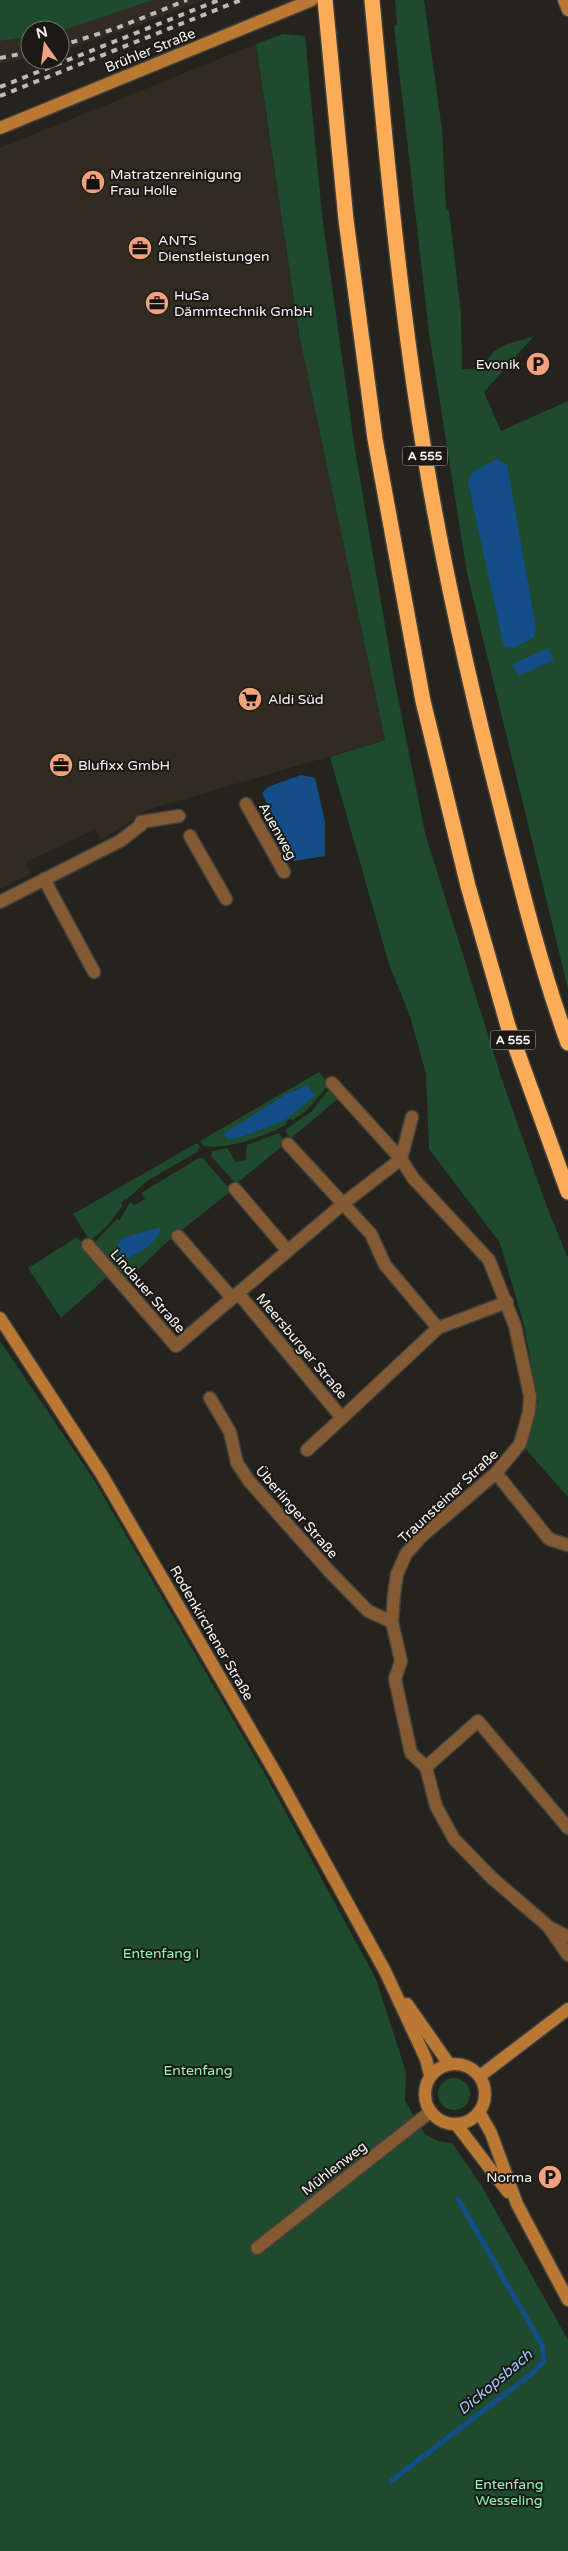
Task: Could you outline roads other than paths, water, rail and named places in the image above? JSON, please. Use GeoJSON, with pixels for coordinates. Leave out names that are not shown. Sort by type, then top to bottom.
{"type":"FeatureCollection","features":[{"type":"Feature","properties":{"kind":"highway","name":"A 555"},"geometry":{"type":"LineString","coordinates":[[325,0],[346,220],[375,439],[423,701],[468,886],[508,1026],[568,1192]]}},
{"type":"Feature","properties":{"kind":"highway","name":"A 555"},"geometry":{"type":"LineString","coordinates":[[372,0],[392,217],[420,426],[444,563],[472,694],[517,872],[568,1043]]}},
{"type":"Feature","properties":{"kind":"main road","name":"Brühler Straße"},"geometry":{"type":"LineString","coordinates":[[0,128],[312,0]]}},
{"type":"Feature","properties":{"kind":"main road"},"geometry":{"type":"LineString","coordinates":[[564,0],[568,10]]}},
{"type":"Feature","properties":{"kind":"main road","name":"Rodenkirchener Straße"},"geometry":{"type":"LineString","coordinates":[[0,1318],[102,1475],[181,1608],[385,1971],[426,2059],[430,2075],[425,2086],[425,2102],[430,2112]]}},
{"type":"Feature","properties":{"kind":"main road","name":"Rodenkirchener Straße"},"geometry":{"type":"LineString","coordinates":[[385,1971],[449,2064]]}},
{"type":"Feature","properties":{"kind":"main road"},"geometry":{"type":"LineString","coordinates":[[480,2076],[568,2009]]}},
{"type":"Feature","properties":{"kind":"main road"},"geometry":{"type":"LineString","coordinates":[[430,2075],[440,2067],[449,2064],[470,2067],[480,2076],[485,2092],[483,2106],[466,2123],[442,2122],[430,2112]]}},
{"type":"Feature","properties":{"kind":"main road"},"geometry":{"type":"LineString","coordinates":[[479,2112],[491,2133],[517,2204],[568,2300]]}},
{"type":"Feature","properties":{"kind":"main road"},"geometry":{"type":"LineString","coordinates":[[456,2124],[517,2204]]}},
{"type":"Feature","properties":{"kind":"street","name":"Auenweg"},"geometry":{"type":"LineString","coordinates":[[246,804],[284,872]]}},
{"type":"Feature","properties":{"kind":"street"},"geometry":{"type":"LineString","coordinates":[[0,902],[120,841],[141,824],[179,816]]}},
{"type":"Feature","properties":{"kind":"street"},"geometry":{"type":"LineString","coordinates":[[190,836],[226,899]]}},
{"type":"Feature","properties":{"kind":"street"},"geometry":{"type":"LineString","coordinates":[[44,879],[94,972]]}},
{"type":"Feature","properties":{"kind":"street"},"geometry":{"type":"LineString","coordinates":[[332,1083],[401,1159]]}},
{"type":"Feature","properties":{"kind":"street"},"geometry":{"type":"LineString","coordinates":[[401,1159],[412,1117]]}},
{"type":"Feature","properties":{"kind":"street"},"geometry":{"type":"LineString","coordinates":[[288,1144],[371,1234],[385,1265],[438,1328]]}},
{"type":"Feature","properties":{"kind":"street","name":"Lindauer Straße"},"geometry":{"type":"LineString","coordinates":[[88,1245],[176,1346],[344,1203],[401,1159]]}},
{"type":"Feature","properties":{"kind":"street","name":"Traunsteiner Straße"},"geometry":{"type":"LineString","coordinates":[[401,1159],[413,1178],[489,1260],[506,1302],[525,1362],[530,1396],[529,1412],[520,1444],[511,1458],[421,1537],[406,1554],[397,1574],[392,1622],[401,1661],[395,1679],[411,1753],[426,1767],[436,1806],[454,1839],[492,1878],[549,1927],[568,1937]]}},
{"type":"Feature","properties":{"kind":"street"},"geometry":{"type":"LineString","coordinates":[[235,1189],[288,1251]]}},
{"type":"Feature","properties":{"kind":"street"},"geometry":{"type":"LineString","coordinates":[[178,1236],[235,1296]]}},
{"type":"Feature","properties":{"kind":"street","name":"Meersburger Straße"},"geometry":{"type":"LineString","coordinates":[[235,1296],[342,1418]]}},
{"type":"Feature","properties":{"kind":"street","name":"Meersburger Straße"},"geometry":{"type":"LineString","coordinates":[[307,1450],[438,1328],[506,1302]]}},
{"type":"Feature","properties":{"kind":"street","name":"Überlinger Straße"},"geometry":{"type":"LineString","coordinates":[[210,1398],[230,1432],[237,1462],[256,1490],[368,1611],[392,1622]]}},
{"type":"Feature","properties":{"kind":"street"},"geometry":{"type":"LineString","coordinates":[[496,1473],[549,1539],[568,1545]]}},
{"type":"Feature","properties":{"kind":"street"},"geometry":{"type":"LineString","coordinates":[[426,1767],[478,1721],[568,1828]]}},
{"type":"Feature","properties":{"kind":"street","name":"Traunsteiner Straße"},"geometry":{"type":"LineString","coordinates":[[549,1927],[568,1955]]}},
{"type":"Feature","properties":{"kind":"street","name":"Mühlenweg"},"geometry":{"type":"LineString","coordinates":[[257,2248],[430,2112]]}},
{"type":"Feature","properties":{"kind":"water"},"geometry":{"type":"Polygon","coordinates":[[[497,459],[507,465],[536,628],[534,637],[514,648],[504,647],[468,482],[472,472],[497,459]]]}},
{"type":"Feature","properties":{"kind":"water"},"geometry":{"type":"Polygon","coordinates":[[[548,648],[554,660],[518,676],[513,664],[548,648]]]}},
{"type":"Feature","properties":{"kind":"water"},"geometry":{"type":"Polygon","coordinates":[[[301,775],[315,778],[325,822],[325,856],[294,861],[262,793],[268,787],[301,775]]]}},
{"type":"Feature","properties":{"kind":"water"},"geometry":{"type":"Polygon","coordinates":[[[307,1085],[315,1095],[285,1120],[241,1137],[228,1139],[224,1134],[285,1095],[307,1085]]]}},
{"type":"Feature","properties":{"kind":"water"},"geometry":{"type":"Polygon","coordinates":[[[161,1228],[159,1234],[143,1250],[128,1258],[120,1254],[118,1245],[122,1238],[161,1228]]]}},
{"type":"Feature","properties":{"kind":"waterway","name":"Dickopsbach"},"geometry":{"type":"LineString","coordinates":[[391,2481],[530,2375],[544,2361],[542,2345],[458,2199]]}},
{"type":"Feature","properties":{"kind":"railway"},"geometry":{"type":"LineString","coordinates":[[70,43],[117,28],[187,0]]}},
{"type":"Feature","properties":{"kind":"railway"},"geometry":{"type":"LineString","coordinates":[[0,87],[219,0]]}},
{"type":"Feature","properties":{"kind":"railway"},"geometry":{"type":"LineString","coordinates":[[0,96],[241,0]]}},
{"type":"Feature","properties":{"kind":"railway"},"geometry":{"type":"LineString","coordinates":[[0,58],[20,54]]}},
{"type":"Feature","properties":{"kind":"place","name":"Matratzenreinigung Frau Holle"},"geometry":{"type":"Point","coordinates":[93,182]}},
{"type":"Feature","properties":{"kind":"place","name":"ANTS Dienstleistungen"},"geometry":{"type":"Point","coordinates":[140,248]}},
{"type":"Feature","properties":{"kind":"place","name":"HuSa Dämmtechnik GmbH"},"geometry":{"type":"Point","coordinates":[157,303]}},
{"type":"Feature","properties":{"kind":"place","name":"Evonik"},"geometry":{"type":"Point","coordinates":[538,364]}},
{"type":"Feature","properties":{"kind":"place","name":"Aldi Süd"},"geometry":{"type":"Point","coordinates":[250,699]}},
{"type":"Feature","properties":{"kind":"place","name":"Blufixx GmbH"},"geometry":{"type":"Point","coordinates":[61,765]}},
{"type":"Feature","properties":{"kind":"place","name":"Norma"},"geometry":{"type":"Point","coordinates":[550,2177]}},
{"type":"Feature","properties":{"kind":"park label","name":"Entenfang I"},"geometry":{"type":"Point","coordinates":[161,1953]}},
{"type":"Feature","properties":{"kind":"park label","name":"Entenfang"},"geometry":{"type":"Point","coordinates":[198,2070]}},
{"type":"Feature","properties":{"kind":"park label","name":"Entenfang Wesseling"},"geometry":{"type":"Point","coordinates":[509,2492]}}]}
